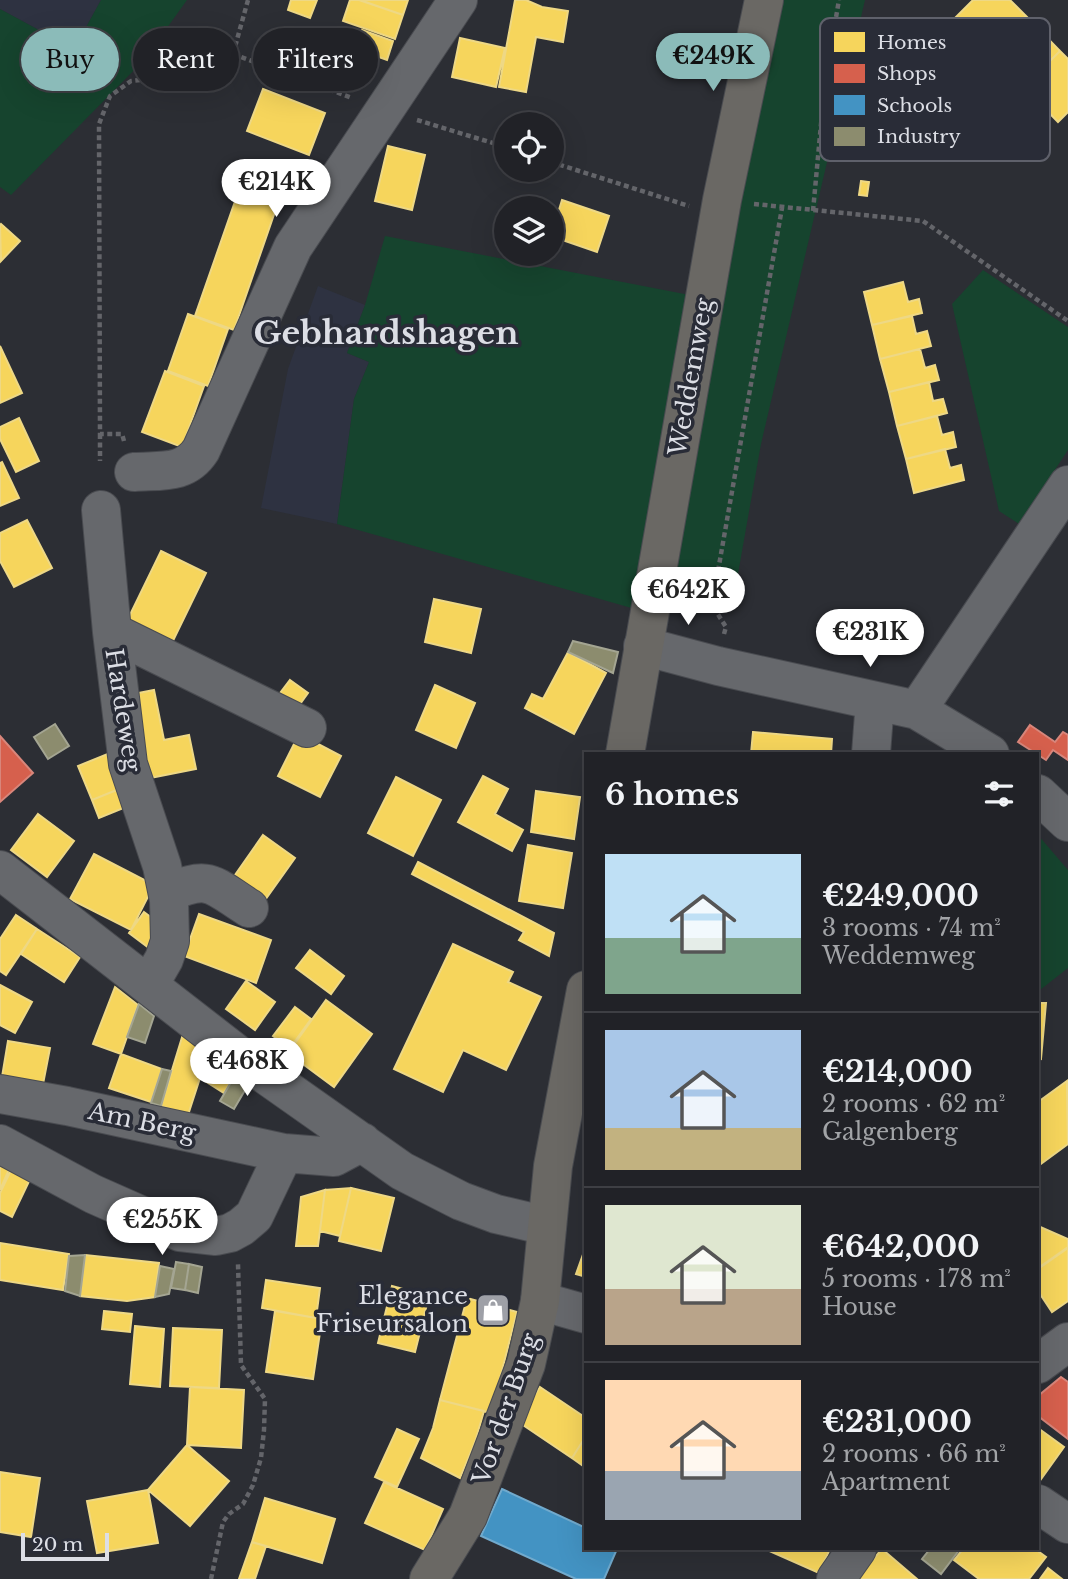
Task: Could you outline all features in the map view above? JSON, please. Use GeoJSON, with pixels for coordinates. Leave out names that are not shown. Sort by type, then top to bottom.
{"type":"FeatureCollection","features":[{"type":"Feature","properties":{"kind":"main road","name":"Weddemweg"},"geometry":{"type":"LineString","coordinates":[[625,752],[643,646],[705,203],[764,0]]}},
{"type":"Feature","properties":{"kind":"main road"},"geometry":{"type":"LineString","coordinates":[[547,1226],[553,1166],[584,1007]]}},
{"type":"Feature","properties":{"kind":"main road","name":"Vor der Burg"},"geometry":{"type":"LineString","coordinates":[[429,1579],[468,1516],[526,1364],[540,1301],[547,1226]]}},
{"type":"Feature","properties":{"kind":"street"},"geometry":{"type":"LineString","coordinates":[[134,472],[176,469],[193,463],[293,247],[458,0]]}},
{"type":"Feature","properties":{"kind":"street"},"geometry":{"type":"LineString","coordinates":[[916,709],[1068,485]]}},
{"type":"Feature","properties":{"kind":"street","name":"Hardeweg"},"geometry":{"type":"LineString","coordinates":[[102,510],[112,632],[128,764],[162,866],[168,893],[170,941],[164,959],[149,985]]}},
{"type":"Feature","properties":{"kind":"street"},"geometry":{"type":"LineString","coordinates":[[112,632],[307,728]]}},
{"type":"Feature","properties":{"kind":"street"},"geometry":{"type":"LineString","coordinates":[[643,646],[718,666],[916,709],[987,752]]}},
{"type":"Feature","properties":{"kind":"street"},"geometry":{"type":"LineString","coordinates":[[871,752],[875,701]]}},
{"type":"Feature","properties":{"kind":"street"},"geometry":{"type":"LineString","coordinates":[[1039,795],[1068,822]]}},
{"type":"Feature","properties":{"kind":"street"},"geometry":{"type":"LineString","coordinates":[[0,870],[246,1061],[402,1171],[461,1201],[496,1214],[547,1226]]}},
{"type":"Feature","properties":{"kind":"street"},"geometry":{"type":"LineString","coordinates":[[168,893],[191,883],[209,883],[249,908]]}},
{"type":"Feature","properties":{"kind":"street","name":"Am Berg"},"geometry":{"type":"LineString","coordinates":[[0,1094],[284,1153],[334,1157],[362,1142]]}},
{"type":"Feature","properties":{"kind":"street"},"geometry":{"type":"LineString","coordinates":[[0,1144],[93,1194],[180,1232],[216,1236],[230,1233],[254,1216],[284,1153]]}},
{"type":"Feature","properties":{"kind":"street"},"geometry":{"type":"LineString","coordinates":[[540,1301],[584,1313]]}},
{"type":"Feature","properties":{"kind":"street"},"geometry":{"type":"LineString","coordinates":[[1039,1363],[1068,1342]]}},
{"type":"Feature","properties":{"kind":"street"},"geometry":{"type":"LineString","coordinates":[[1039,1505],[1068,1524]]}},
{"type":"Feature","properties":{"kind":"street"},"geometry":{"type":"LineString","coordinates":[[836,1579],[856,1550]]}},
{"type":"Feature","properties":{"kind":"path"},"geometry":{"type":"LineString","coordinates":[[134,472],[121,434],[100,434],[99,124],[110,96],[131,81],[158,78],[233,54],[248,0]]}},
{"type":"Feature","properties":{"kind":"path"},"geometry":{"type":"LineString","coordinates":[[836,18],[839,0]]}},
{"type":"Feature","properties":{"kind":"path"},"geometry":{"type":"LineString","coordinates":[[813,211],[820,135]]}},
{"type":"Feature","properties":{"kind":"path"},"geometry":{"type":"LineString","coordinates":[[564,165],[705,203],[923,221],[1068,321]]}},
{"type":"Feature","properties":{"kind":"path"},"geometry":{"type":"LineString","coordinates":[[718,666],[726,627],[712,605],[782,208]]}},
{"type":"Feature","properties":{"kind":"path"},"geometry":{"type":"LineString","coordinates":[[211,1579],[223,1522],[243,1504],[253,1485],[261,1458],[264,1430],[265,1399],[241,1365],[240,1269],[230,1233]]}},
{"type":"Feature","properties":{"kind":"shaded area"},"geometry":{"type":"Polygon","coordinates":[[[0,0],[101,0],[86,28],[35,28],[0,9],[0,0]]]}},
{"type":"Feature","properties":{"kind":"shaded area"},"geometry":{"type":"Polygon","coordinates":[[[318,286],[365,305],[347,353],[369,362],[354,399],[337,524],[261,508],[288,369],[318,286]]]}},
{"type":"Feature","properties":{"kind":"green space"},"geometry":{"type":"Polygon","coordinates":[[[101,0],[187,0],[167,28],[133,28],[133,71],[119,85],[119,28],[86,28],[101,0]]]}},
{"type":"Feature","properties":{"kind":"green space"},"geometry":{"type":"Polygon","coordinates":[[[781,0],[865,0],[861,18],[820,18],[820,161],[827,161],[761,444],[733,602],[649,613],[337,524],[354,399],[369,362],[347,353],[365,305],[385,236],[494,257],[494,266],[540,266],[705,298],[781,0]]]}},
{"type":"Feature","properties":{"kind":"green space"},"geometry":{"type":"Polygon","coordinates":[[[0,9],[35,28],[21,28],[21,91],[113,91],[11,195],[0,187],[0,9]]]}},
{"type":"Feature","properties":{"kind":"green space"},"geometry":{"type":"Polygon","coordinates":[[[983,270],[1068,327],[1068,450],[1019,524],[999,511],[952,304],[983,270]]]}},
{"type":"Feature","properties":{"kind":"green space"},"geometry":{"type":"Polygon","coordinates":[[[1039,836],[1068,870],[1068,968],[1040,990],[1039,836]]]}},
{"type":"Feature","properties":{"kind":"building: Homes"},"geometry":{"type":"Polygon","coordinates":[[[291,0],[317,0],[310,18],[288,10],[291,0]]]}},
{"type":"Feature","properties":{"kind":"building: Homes"},"geometry":{"type":"Polygon","coordinates":[[[350,0],[359,0],[403,15],[395,39],[378,33],[378,28],[363,28],[343,21],[350,0]]]}},
{"type":"Feature","properties":{"kind":"building: Homes"},"geometry":{"type":"Polygon","coordinates":[[[360,0],[408,0],[403,15],[360,0]]]}},
{"type":"Feature","properties":{"kind":"building: Homes"},"geometry":{"type":"Polygon","coordinates":[[[515,0],[526,0],[542,7],[568,11],[563,42],[536,37],[526,92],[499,87],[515,0]]]}},
{"type":"Feature","properties":{"kind":"building: Homes"},"geometry":{"type":"Polygon","coordinates":[[[973,0],[1010,0],[1026,16],[1024,18],[955,18],[973,0]]]}},
{"type":"Feature","properties":{"kind":"building: Homes"},"geometry":{"type":"Polygon","coordinates":[[[378,36],[393,41],[387,60],[378,57],[378,36]]]}},
{"type":"Feature","properties":{"kind":"building: Homes"},"geometry":{"type":"Polygon","coordinates":[[[460,38],[505,48],[496,87],[452,77],[460,38]]]}},
{"type":"Feature","properties":{"kind":"building: Homes"},"geometry":{"type":"Polygon","coordinates":[[[1050,41],[1060,51],[1050,61],[1050,41]]]}},
{"type":"Feature","properties":{"kind":"building: Homes"},"geometry":{"type":"Polygon","coordinates":[[[1060,51],[1068,59],[1068,112],[1058,122],[1050,114],[1050,61],[1060,51]]]}},
{"type":"Feature","properties":{"kind":"building: Homes"},"geometry":{"type":"Polygon","coordinates":[[[262,91],[325,113],[309,155],[247,131],[262,91]]]}},
{"type":"Feature","properties":{"kind":"building: Homes"},"geometry":{"type":"Polygon","coordinates":[[[388,146],[425,155],[412,210],[375,201],[388,146]]]}},
{"type":"Feature","properties":{"kind":"building: Homes"},"geometry":{"type":"Polygon","coordinates":[[[861,181],[869,182],[867,196],[859,195],[861,181]]]}},
{"type":"Feature","properties":{"kind":"building: Homes"},"geometry":{"type":"Polygon","coordinates":[[[239,190],[278,203],[234,330],[195,316],[239,190]]]}},
{"type":"Feature","properties":{"kind":"building: Homes"},"geometry":{"type":"Polygon","coordinates":[[[564,201],[609,216],[597,252],[564,241],[564,201]]]}},
{"type":"Feature","properties":{"kind":"building: Homes"},"geometry":{"type":"Polygon","coordinates":[[[0,225],[20,241],[1,261],[0,225]]]}},
{"type":"Feature","properties":{"kind":"building: Homes"},"geometry":{"type":"Polygon","coordinates":[[[903,282],[908,302],[919,299],[922,313],[872,325],[864,292],[903,282]]]}},
{"type":"Feature","properties":{"kind":"building: Homes"},"geometry":{"type":"Polygon","coordinates":[[[188,314],[228,329],[208,386],[168,371],[188,314]]]}},
{"type":"Feature","properties":{"kind":"building: Homes"},"geometry":{"type":"Polygon","coordinates":[[[912,316],[916,334],[927,331],[931,346],[880,359],[872,325],[912,316]]]}},
{"type":"Feature","properties":{"kind":"building: Homes"},"geometry":{"type":"Polygon","coordinates":[[[0,346],[22,393],[0,403],[0,346]]]}},
{"type":"Feature","properties":{"kind":"building: Homes"},"geometry":{"type":"Polygon","coordinates":[[[920,349],[925,368],[935,365],[939,380],[889,392],[880,359],[920,349]]]}},
{"type":"Feature","properties":{"kind":"building: Homes"},"geometry":{"type":"Polygon","coordinates":[[[165,371],[204,386],[182,447],[142,432],[165,371]]]}},
{"type":"Feature","properties":{"kind":"building: Homes"},"geometry":{"type":"Polygon","coordinates":[[[929,382],[933,401],[943,399],[947,413],[897,426],[889,392],[929,382]]]}},
{"type":"Feature","properties":{"kind":"building: Homes"},"geometry":{"type":"Polygon","coordinates":[[[937,416],[942,435],[953,432],[956,447],[906,459],[897,426],[937,416]]]}},
{"type":"Feature","properties":{"kind":"building: Homes"},"geometry":{"type":"Polygon","coordinates":[[[19,418],[39,461],[16,472],[0,439],[0,427],[19,418]]]}},
{"type":"Feature","properties":{"kind":"building: Homes"},"geometry":{"type":"Polygon","coordinates":[[[945,449],[950,468],[961,465],[964,480],[914,493],[906,459],[945,449]]]}},
{"type":"Feature","properties":{"kind":"building: Homes"},"geometry":{"type":"Polygon","coordinates":[[[2,462],[19,498],[0,506],[0,463],[2,462]]]}},
{"type":"Feature","properties":{"kind":"building: Homes"},"geometry":{"type":"Polygon","coordinates":[[[27,520],[52,568],[14,587],[0,561],[0,533],[27,520]]]}},
{"type":"Feature","properties":{"kind":"building: Homes"},"geometry":{"type":"Polygon","coordinates":[[[161,551],[206,573],[170,647],[125,625],[161,551]]]}},
{"type":"Feature","properties":{"kind":"building: Homes"},"geometry":{"type":"Polygon","coordinates":[[[434,599],[481,609],[471,653],[425,642],[434,599]]]}},
{"type":"Feature","properties":{"kind":"building: Homes"},"geometry":{"type":"Polygon","coordinates":[[[568,652],[606,673],[574,734],[525,708],[532,694],[543,699],[568,652]]]}},
{"type":"Feature","properties":{"kind":"building: Homes"},"geometry":{"type":"Polygon","coordinates":[[[290,680],[308,693],[295,711],[277,697],[290,680]]]}},
{"type":"Feature","properties":{"kind":"building: Homes"},"geometry":{"type":"Polygon","coordinates":[[[435,685],[475,703],[456,748],[416,730],[435,685]]]}},
{"type":"Feature","properties":{"kind":"building: Homes"},"geometry":{"type":"Polygon","coordinates":[[[154,690],[164,740],[189,735],[196,769],[145,779],[128,695],[154,690]]]}},
{"type":"Feature","properties":{"kind":"building: Homes"},"geometry":{"type":"Polygon","coordinates":[[[753,732],[832,739],[831,752],[751,752],[753,732]]]}},
{"type":"Feature","properties":{"kind":"building: Homes"},"geometry":{"type":"Polygon","coordinates":[[[299,734],[341,756],[320,797],[278,776],[299,734]]]}},
{"type":"Feature","properties":{"kind":"building: Homes"},"geometry":{"type":"Polygon","coordinates":[[[110,753],[124,787],[92,800],[78,766],[110,753]]]}},
{"type":"Feature","properties":{"kind":"building: Homes"},"geometry":{"type":"Polygon","coordinates":[[[483,776],[508,789],[495,814],[523,830],[512,851],[458,822],[483,776]]]}},
{"type":"Feature","properties":{"kind":"building: Homes"},"geometry":{"type":"Polygon","coordinates":[[[396,777],[441,800],[413,856],[368,833],[396,777]]]}},
{"type":"Feature","properties":{"kind":"building: Homes"},"geometry":{"type":"Polygon","coordinates":[[[124,787],[131,805],[99,818],[92,800],[124,787]]]}},
{"type":"Feature","properties":{"kind":"building: Homes"},"geometry":{"type":"Polygon","coordinates":[[[536,791],[580,797],[574,839],[531,832],[536,791]]]}},
{"type":"Feature","properties":{"kind":"building: Homes"},"geometry":{"type":"Polygon","coordinates":[[[38,814],[74,841],[47,877],[11,850],[38,814]]]}},
{"type":"Feature","properties":{"kind":"building: Homes"},"geometry":{"type":"Polygon","coordinates":[[[263,835],[295,858],[260,907],[228,885],[263,835]]]}},
{"type":"Feature","properties":{"kind":"building: Homes"},"geometry":{"type":"Polygon","coordinates":[[[528,845],[572,853],[563,908],[519,901],[528,845]]]}},
{"type":"Feature","properties":{"kind":"building: Homes"},"geometry":{"type":"Polygon","coordinates":[[[94,854],[154,885],[131,930],[70,899],[94,854]]]}},
{"type":"Feature","properties":{"kind":"building: Homes"},"geometry":{"type":"Polygon","coordinates":[[[418,862],[554,933],[549,956],[519,940],[524,932],[412,874],[418,862]]]}},
{"type":"Feature","properties":{"kind":"building: Homes"},"geometry":{"type":"Polygon","coordinates":[[[144,912],[164,927],[149,948],[129,933],[144,912]]]}},
{"type":"Feature","properties":{"kind":"building: Homes"},"geometry":{"type":"Polygon","coordinates":[[[199,914],[271,940],[256,983],[184,956],[199,914]]]}},
{"type":"Feature","properties":{"kind":"building: Homes"},"geometry":{"type":"Polygon","coordinates":[[[16,915],[37,929],[6,975],[0,971],[0,939],[16,915]]]}},
{"type":"Feature","properties":{"kind":"building: Homes"},"geometry":{"type":"Polygon","coordinates":[[[37,929],[80,957],[64,982],[21,954],[37,929]]]}},
{"type":"Feature","properties":{"kind":"building: Homes"},"geometry":{"type":"Polygon","coordinates":[[[453,944],[513,972],[508,982],[541,997],[506,1070],[463,1050],[443,1092],[394,1069],[453,944]]]}},
{"type":"Feature","properties":{"kind":"building: Homes"},"geometry":{"type":"Polygon","coordinates":[[[310,950],[344,976],[331,994],[296,968],[310,950]]]}},
{"type":"Feature","properties":{"kind":"building: Homes"},"geometry":{"type":"Polygon","coordinates":[[[246,981],[275,1002],[255,1030],[226,1009],[246,981]]]}},
{"type":"Feature","properties":{"kind":"building: Homes"},"geometry":{"type":"Polygon","coordinates":[[[0,985],[32,1002],[15,1033],[0,1025],[0,985]]]}},
{"type":"Feature","properties":{"kind":"building: Homes"},"geometry":{"type":"Polygon","coordinates":[[[115,987],[138,1005],[121,1054],[93,1044],[115,987]]]}},
{"type":"Feature","properties":{"kind":"building: Homes"},"geometry":{"type":"Polygon","coordinates":[[[326,1000],[372,1034],[334,1087],[288,1053],[326,1000]]]}},
{"type":"Feature","properties":{"kind":"building: Homes"},"geometry":{"type":"Polygon","coordinates":[[[1039,1003],[1046,1003],[1041,1059],[1039,1003]]]}},
{"type":"Feature","properties":{"kind":"building: Homes"},"geometry":{"type":"Polygon","coordinates":[[[295,1007],[311,1019],[290,1048],[273,1036],[295,1007]]]}},
{"type":"Feature","properties":{"kind":"building: Homes"},"geometry":{"type":"Polygon","coordinates":[[[183,1034],[236,1072],[224,1093],[200,1078],[188,1115],[161,1106],[183,1034]]]}},
{"type":"Feature","properties":{"kind":"building: Homes"},"geometry":{"type":"Polygon","coordinates":[[[8,1041],[50,1048],[43,1084],[2,1077],[8,1041]]]}},
{"type":"Feature","properties":{"kind":"building: Homes"},"geometry":{"type":"Polygon","coordinates":[[[121,1054],[162,1069],[151,1102],[109,1088],[121,1054]]]}},
{"type":"Feature","properties":{"kind":"building: Homes"},"geometry":{"type":"Polygon","coordinates":[[[1067,1081],[1068,1144],[1039,1165],[1039,1101],[1067,1081]]]}},
{"type":"Feature","properties":{"kind":"building: Homes"},"geometry":{"type":"Polygon","coordinates":[[[0,1152],[14,1158],[0,1190],[0,1152]]]}},
{"type":"Feature","properties":{"kind":"building: Homes"},"geometry":{"type":"Polygon","coordinates":[[[14,1164],[33,1173],[12,1217],[0,1211],[0,1193],[14,1164]]]}},
{"type":"Feature","properties":{"kind":"building: Homes"},"geometry":{"type":"Polygon","coordinates":[[[351,1188],[340,1236],[320,1231],[325,1190],[351,1188]]]}},
{"type":"Feature","properties":{"kind":"building: Homes"},"geometry":{"type":"Polygon","coordinates":[[[351,1188],[394,1198],[381,1251],[339,1241],[351,1188]]]}},
{"type":"Feature","properties":{"kind":"building: Homes"},"geometry":{"type":"Polygon","coordinates":[[[325,1190],[318,1246],[296,1246],[301,1197],[325,1190]]]}},
{"type":"Feature","properties":{"kind":"building: Homes"},"geometry":{"type":"Polygon","coordinates":[[[1039,1226],[1068,1239],[1068,1247],[1039,1267],[1039,1226]]]}},
{"type":"Feature","properties":{"kind":"building: Homes"},"geometry":{"type":"Polygon","coordinates":[[[0,1243],[69,1254],[63,1290],[0,1280],[0,1243]]]}},
{"type":"Feature","properties":{"kind":"building: Homes"},"geometry":{"type":"Polygon","coordinates":[[[1068,1248],[1068,1301],[1052,1312],[1039,1292],[1039,1268],[1068,1248]]]}},
{"type":"Feature","properties":{"kind":"building: Homes"},"geometry":{"type":"Polygon","coordinates":[[[584,1252],[584,1276],[576,1274],[584,1252]]]}},
{"type":"Feature","properties":{"kind":"building: Homes"},"geometry":{"type":"Polygon","coordinates":[[[85,1255],[159,1263],[155,1297],[127,1301],[80,1296],[85,1255]]]}},
{"type":"Feature","properties":{"kind":"building: Homes"},"geometry":{"type":"Polygon","coordinates":[[[266,1280],[320,1288],[316,1318],[262,1308],[266,1280]]]}},
{"type":"Feature","properties":{"kind":"building: Homes"},"geometry":{"type":"Polygon","coordinates":[[[392,1286],[429,1296],[415,1352],[378,1343],[392,1286]]]}},
{"type":"Feature","properties":{"kind":"building: Homes"},"geometry":{"type":"Polygon","coordinates":[[[467,1298],[517,1312],[491,1413],[440,1400],[467,1298]]]}},
{"type":"Feature","properties":{"kind":"building: Homes"},"geometry":{"type":"Polygon","coordinates":[[[104,1311],[132,1314],[130,1332],[102,1329],[104,1311]]]}},
{"type":"Feature","properties":{"kind":"building: Homes"},"geometry":{"type":"Polygon","coordinates":[[[275,1311],[322,1319],[313,1379],[266,1372],[275,1311]]]}},
{"type":"Feature","properties":{"kind":"building: Homes"},"geometry":{"type":"Polygon","coordinates":[[[135,1326],[164,1329],[160,1387],[130,1384],[135,1326]]]}},
{"type":"Feature","properties":{"kind":"building: Homes"},"geometry":{"type":"Polygon","coordinates":[[[173,1328],[222,1330],[219,1388],[170,1386],[173,1328]]]}},
{"type":"Feature","properties":{"kind":"building: Homes"},"geometry":{"type":"Polygon","coordinates":[[[190,1387],[244,1390],[241,1448],[187,1445],[190,1387]]]}},
{"type":"Feature","properties":{"kind":"building: Homes"},"geometry":{"type":"Polygon","coordinates":[[[540,1387],[584,1417],[584,1439],[572,1458],[517,1421],[540,1387]]]}},
{"type":"Feature","properties":{"kind":"building: Homes"},"geometry":{"type":"Polygon","coordinates":[[[440,1400],[484,1411],[460,1478],[421,1458],[440,1400]]]}},
{"type":"Feature","properties":{"kind":"building: Homes"},"geometry":{"type":"Polygon","coordinates":[[[397,1429],[419,1439],[397,1487],[375,1477],[397,1429]]]}},
{"type":"Feature","properties":{"kind":"building: Homes"},"geometry":{"type":"Polygon","coordinates":[[[1039,1429],[1064,1447],[1039,1482],[1039,1429]]]}},
{"type":"Feature","properties":{"kind":"building: Homes"},"geometry":{"type":"Polygon","coordinates":[[[584,1439],[584,1467],[572,1458],[584,1439]]]}},
{"type":"Feature","properties":{"kind":"building: Homes"},"geometry":{"type":"Polygon","coordinates":[[[187,1445],[229,1481],[190,1526],[148,1490],[187,1445]]]}},
{"type":"Feature","properties":{"kind":"building: Homes"},"geometry":{"type":"Polygon","coordinates":[[[0,1472],[40,1478],[31,1537],[0,1532],[0,1472]]]}},
{"type":"Feature","properties":{"kind":"building: Homes"},"geometry":{"type":"Polygon","coordinates":[[[384,1482],[443,1509],[425,1550],[365,1523],[384,1482]]]}},
{"type":"Feature","properties":{"kind":"building: Homes"},"geometry":{"type":"Polygon","coordinates":[[[148,1490],[158,1543],[97,1553],[87,1501],[148,1490]]]}},
{"type":"Feature","properties":{"kind":"building: Homes"},"geometry":{"type":"Polygon","coordinates":[[[265,1498],[335,1519],[322,1563],[252,1542],[265,1498]]]}},
{"type":"Feature","properties":{"kind":"building: Homes"},"geometry":{"type":"Polygon","coordinates":[[[252,1542],[266,1546],[255,1579],[239,1579],[252,1542]]]}},
{"type":"Feature","properties":{"kind":"building: Homes"},"geometry":{"type":"Polygon","coordinates":[[[767,1550],[830,1550],[819,1573],[767,1550]]]}},
{"type":"Feature","properties":{"kind":"building: Homes"},"geometry":{"type":"Polygon","coordinates":[[[883,1550],[917,1579],[856,1579],[883,1550]]]}},
{"type":"Feature","properties":{"kind":"building: Homes"},"geometry":{"type":"Polygon","coordinates":[[[962,1550],[1036,1550],[1046,1557],[1029,1579],[979,1579],[954,1560],[962,1550]]]}},
{"type":"Feature","properties":{"kind":"building: Homes"},"geometry":{"type":"Polygon","coordinates":[[[1048,1568],[1062,1579],[1040,1579],[1048,1568]]]}},
{"type":"Feature","properties":{"kind":"building: Shops"},"geometry":{"type":"Polygon","coordinates":[[[1030,725],[1055,742],[1063,732],[1068,735],[1068,760],[1053,750],[1046,760],[1039,756],[1039,752],[1034,752],[1018,742],[1030,725]]]}},
{"type":"Feature","properties":{"kind":"building: Shops"},"geometry":{"type":"Polygon","coordinates":[[[0,736],[33,773],[0,802],[0,736]]]}},
{"type":"Feature","properties":{"kind":"building: Shops"},"geometry":{"type":"Polygon","coordinates":[[[1061,1377],[1068,1382],[1068,1439],[1039,1417],[1039,1395],[1061,1377]]]}},
{"type":"Feature","properties":{"kind":"building: Schools"},"geometry":{"type":"Polygon","coordinates":[[[502,1489],[584,1527],[584,1550],[617,1550],[604,1579],[576,1579],[481,1536],[502,1489]]]}},
{"type":"Feature","properties":{"kind":"building: Industry"},"geometry":{"type":"Polygon","coordinates":[[[573,641],[618,652],[613,673],[568,652],[573,641]]]}},
{"type":"Feature","properties":{"kind":"building: Industry"},"geometry":{"type":"Polygon","coordinates":[[[55,724],[69,746],[48,759],[34,737],[55,724]]]}},
{"type":"Feature","properties":{"kind":"building: Industry"},"geometry":{"type":"Polygon","coordinates":[[[139,1004],[154,1016],[145,1043],[127,1037],[139,1004]]]}},
{"type":"Feature","properties":{"kind":"building: Industry"},"geometry":{"type":"Polygon","coordinates":[[[162,1069],[171,1071],[161,1106],[151,1103],[162,1069]]]}},
{"type":"Feature","properties":{"kind":"building: Industry"},"geometry":{"type":"Polygon","coordinates":[[[234,1077],[248,1085],[234,1109],[220,1101],[234,1077]]]}},
{"type":"Feature","properties":{"kind":"building: Industry"},"geometry":{"type":"Polygon","coordinates":[[[85,1255],[80,1296],[65,1291],[69,1256],[85,1255]]]}},
{"type":"Feature","properties":{"kind":"building: Industry"},"geometry":{"type":"Polygon","coordinates":[[[176,1262],[189,1264],[185,1290],[171,1288],[176,1262]]]}},
{"type":"Feature","properties":{"kind":"building: Industry"},"geometry":{"type":"Polygon","coordinates":[[[189,1264],[202,1267],[198,1293],[185,1290],[189,1264]]]}},
{"type":"Feature","properties":{"kind":"building: Industry"},"geometry":{"type":"Polygon","coordinates":[[[160,1266],[174,1269],[169,1294],[155,1297],[160,1266]]]}},
{"type":"Feature","properties":{"kind":"building: Industry"},"geometry":{"type":"Polygon","coordinates":[[[929,1550],[959,1550],[941,1574],[922,1559],[929,1550]]]}},
{"type":"Feature","properties":{"kind":"place","name":"Elegance Friseursalon"},"geometry":{"type":"Point","coordinates":[493,1310]}},
{"type":"Feature","properties":{"kind":"district","name":"Gebhardshagen"},"geometry":{"type":"Point","coordinates":[386,333]}}]}
